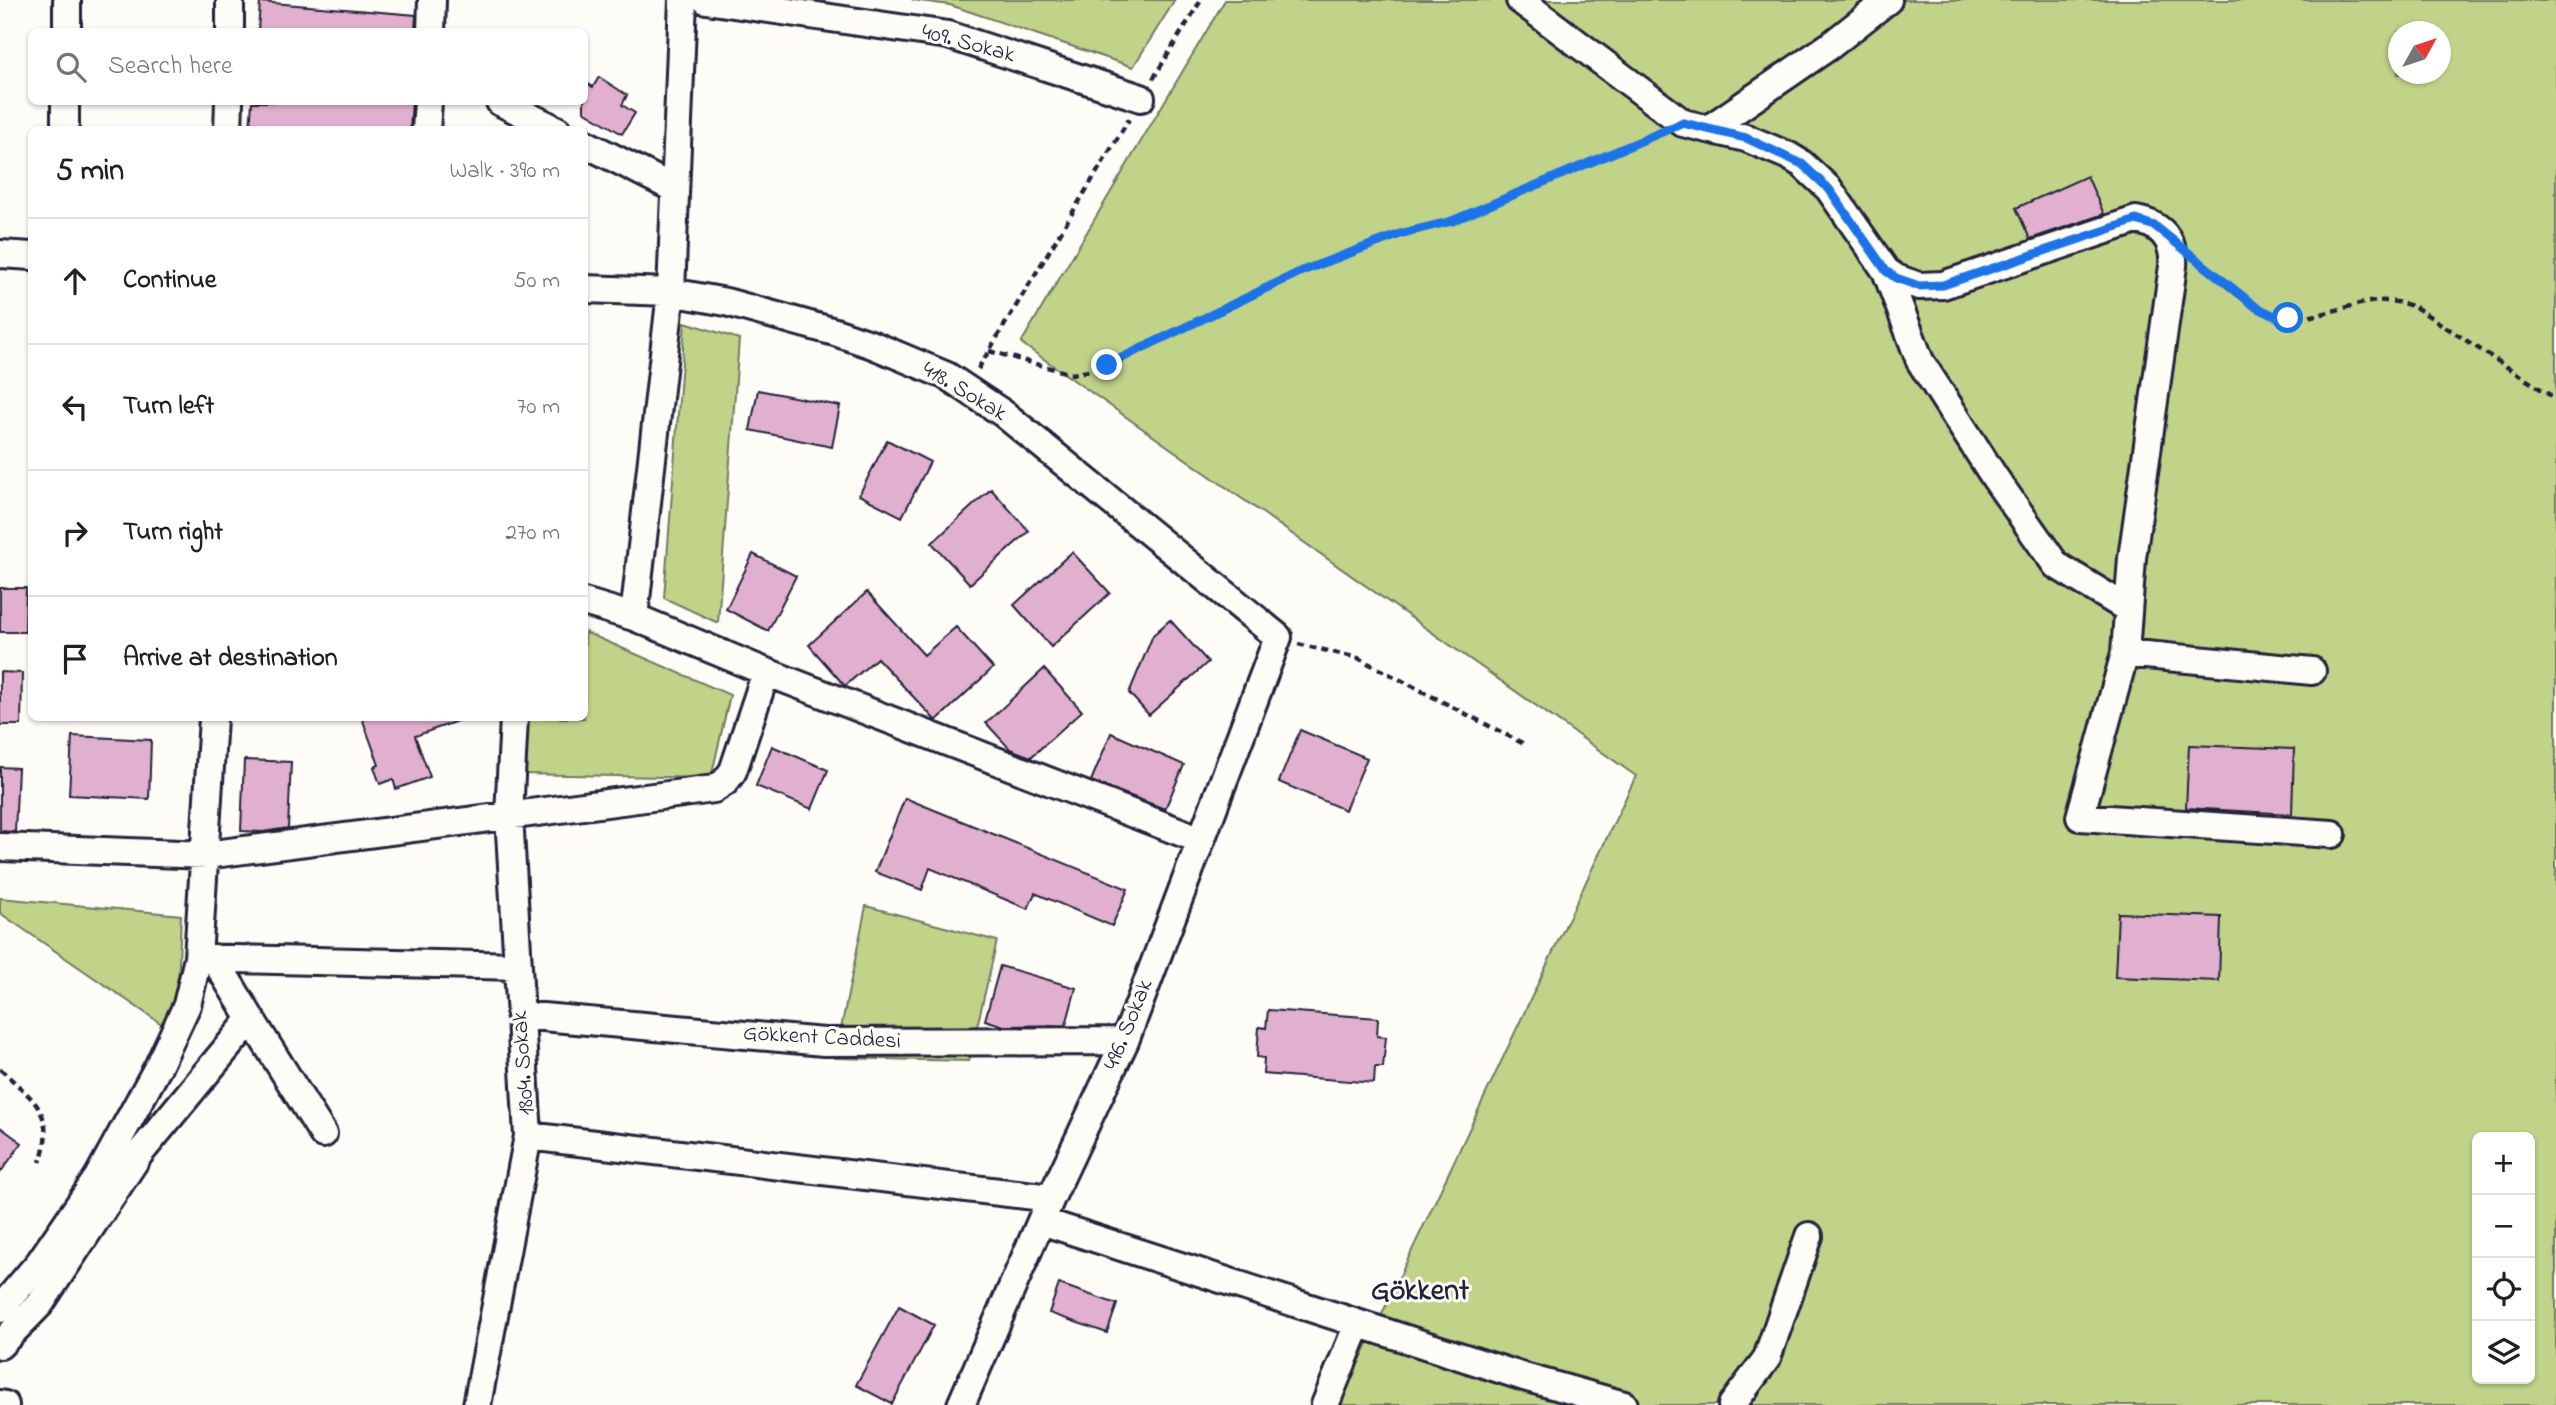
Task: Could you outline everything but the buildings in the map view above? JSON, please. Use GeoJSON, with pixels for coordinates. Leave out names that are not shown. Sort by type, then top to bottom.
{"type":"FeatureCollection","features":[{"type":"Feature","properties":{"kind":"street"},"geometry":{"type":"LineString","coordinates":[[66,28],[67,0]]}},
{"type":"Feature","properties":{"kind":"street"},"geometry":{"type":"LineString","coordinates":[[230,0],[230,28]]}},
{"type":"Feature","properties":{"kind":"street"},"geometry":{"type":"LineString","coordinates":[[431,28],[432,0]]}},
{"type":"Feature","properties":{"kind":"street"},"geometry":{"type":"LineString","coordinates":[[634,617],[671,292],[683,0]]}},
{"type":"Feature","properties":{"kind":"street","name":"409. Sokak"},"geometry":{"type":"LineString","coordinates":[[706,0],[948,34],[1141,98]]}},
{"type":"Feature","properties":{"kind":"street"},"geometry":{"type":"LineString","coordinates":[[1520,0],[1683,123],[1746,138],[1782,152],[1817,175],[1886,271],[1920,361],[1995,478],[2056,565],[2128,609]]}},
{"type":"Feature","properties":{"kind":"street"},"geometry":{"type":"LineString","coordinates":[[1710,128],[1830,45],[1888,0]]}},
{"type":"Feature","properties":{"kind":"street"},"geometry":{"type":"LineString","coordinates":[[65,105],[65,126]]}},
{"type":"Feature","properties":{"kind":"street"},"geometry":{"type":"LineString","coordinates":[[228,126],[229,105]]}},
{"type":"Feature","properties":{"kind":"street"},"geometry":{"type":"LineString","coordinates":[[426,126],[428,105]]}},
{"type":"Feature","properties":{"kind":"street"},"geometry":{"type":"LineString","coordinates":[[506,105],[549,126]]}},
{"type":"Feature","properties":{"kind":"street"},"geometry":{"type":"LineString","coordinates":[[588,145],[675,189]]}},
{"type":"Feature","properties":{"kind":"street"},"geometry":{"type":"LineString","coordinates":[[1886,271],[1896,278],[1919,286],[1943,285],[2136,220],[2155,226],[2169,239],[2174,257],[2132,558],[2125,653],[2080,817],[2332,834]]}},
{"type":"Feature","properties":{"kind":"street"},"geometry":{"type":"LineString","coordinates":[[0,254],[28,256]]}},
{"type":"Feature","properties":{"kind":"street","name":"418. Sokak"},"geometry":{"type":"LineString","coordinates":[[588,289],[671,292],[726,302],[814,325],[873,345],[947,376],[1004,414],[1278,636]]}},
{"type":"Feature","properties":{"kind":"street"},"geometry":{"type":"LineString","coordinates":[[588,603],[634,617],[766,672],[1201,840]]}},
{"type":"Feature","properties":{"kind":"street","name":"496. Sokak"},"geometry":{"type":"LineString","coordinates":[[961,1405],[1046,1209],[1125,1041],[1278,636]]}},
{"type":"Feature","properties":{"kind":"street"},"geometry":{"type":"LineString","coordinates":[[2125,653],[2312,671]]}},
{"type":"Feature","properties":{"kind":"street"},"geometry":{"type":"LineString","coordinates":[[0,847],[206,855],[715,789],[725,782],[733,771],[766,672]]}},
{"type":"Feature","properties":{"kind":"street"},"geometry":{"type":"LineString","coordinates":[[0,1310],[39,1263],[98,1177],[158,1067],[206,958],[206,855],[213,721]]}},
{"type":"Feature","properties":{"kind":"street","name":"1804. Sokak"},"geometry":{"type":"LineString","coordinates":[[477,1405],[528,1136],[509,815],[513,721]]}},
{"type":"Feature","properties":{"kind":"street"},"geometry":{"type":"LineString","coordinates":[[206,958],[518,966]]}},
{"type":"Feature","properties":{"kind":"street"},"geometry":{"type":"LineString","coordinates":[[206,958],[251,1019],[323,1134]]}},
{"type":"Feature","properties":{"kind":"street","name":"Gökkent Caddesi"},"geometry":{"type":"LineString","coordinates":[[520,1015],[824,1042],[1125,1041]]}},
{"type":"Feature","properties":{"kind":"street"},"geometry":{"type":"LineString","coordinates":[[0,1345],[40,1304],[140,1153],[251,1019]]}},
{"type":"Feature","properties":{"kind":"street"},"geometry":{"type":"LineString","coordinates":[[528,1136],[1046,1209],[1358,1324],[1524,1377],[1624,1405]]}},
{"type":"Feature","properties":{"kind":"street"},"geometry":{"type":"LineString","coordinates":[[1732,1405],[1767,1358],[1809,1236]]}},
{"type":"Feature","properties":{"kind":"street"},"geometry":{"type":"LineString","coordinates":[[1325,1405],[1358,1324]]}},
{"type":"Feature","properties":{"kind":"street"},"geometry":{"type":"LineString","coordinates":[[0,1404],[5,1405]]}},
{"type":"Feature","properties":{"kind":"path"},"geometry":{"type":"LineString","coordinates":[[1201,0],[989,351],[1072,374],[1094,370],[1302,271],[1403,233],[1452,221],[1683,123]]}},
{"type":"Feature","properties":{"kind":"path"},"geometry":{"type":"LineString","coordinates":[[2195,257],[2256,307],[2275,316],[2302,317],[2378,301],[2415,307],[2556,399]]}},
{"type":"Feature","properties":{"kind":"path"},"geometry":{"type":"LineString","coordinates":[[1278,636],[1358,658],[1526,745]]}},
{"type":"Feature","properties":{"kind":"path"},"geometry":{"type":"LineString","coordinates":[[0,1069],[24,1089],[43,1118],[45,1140],[40,1162]]}},
{"type":"Feature","properties":{"kind":"green space"},"geometry":{"type":"Polygon","coordinates":[[[912,0],[1175,0],[1133,67],[950,5],[912,0]]]}},
{"type":"Feature","properties":{"kind":"green space"},"geometry":{"type":"Polygon","coordinates":[[[1225,0],[2556,0],[2556,1405],[1339,1405],[1636,776],[1021,343],[1225,0]]]}},
{"type":"Feature","properties":{"kind":"green space"},"geometry":{"type":"Polygon","coordinates":[[[685,322],[739,339],[718,623],[664,598],[685,322]]]}},
{"type":"Feature","properties":{"kind":"green space"},"geometry":{"type":"Polygon","coordinates":[[[588,633],[730,695],[711,778],[521,774],[524,721],[588,721],[588,633]]]}},
{"type":"Feature","properties":{"kind":"green space"},"geometry":{"type":"Polygon","coordinates":[[[0,898],[181,915],[176,1034],[0,913],[0,898]]]}},
{"type":"Feature","properties":{"kind":"green space"},"geometry":{"type":"Polygon","coordinates":[[[866,906],[997,941],[969,1061],[835,1058],[866,906]]]}},
{"type":"Feature","properties":{"kind":"district","name":"Gökkent"},"geometry":{"type":"Point","coordinates":[1420,1292]}},
{"type":"Feature","properties":{"kind":"route"},"geometry":{"type":"LineString","coordinates":[[1107,365],[1302,271],[1403,233],[1452,221],[1683,123],[1746,138],[1802,164],[1817,175],[1829,189],[1886,271],[1907,283],[1931,287],[1943,285],[2136,220],[2155,226],[2256,307],[2275,316],[2288,318]]}}]}
